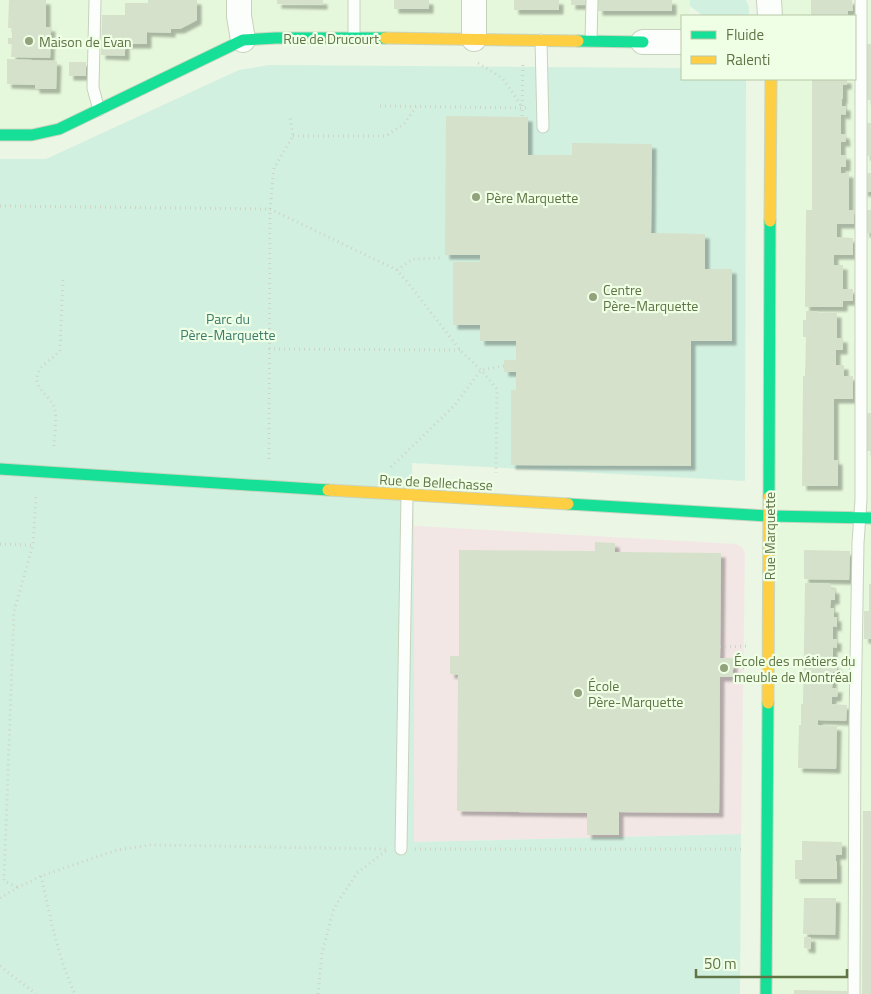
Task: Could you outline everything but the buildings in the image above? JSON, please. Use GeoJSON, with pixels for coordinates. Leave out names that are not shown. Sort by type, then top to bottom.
{"type":"FeatureCollection","features":[{"type":"Feature","properties":{"kind":"street"},"geometry":{"type":"LineString","coordinates":[[239,0],[239,16],[243,40]]}},
{"type":"Feature","properties":{"kind":"street"},"geometry":{"type":"LineString","coordinates":[[474,0],[474,39]]}},
{"type":"Feature","properties":{"kind":"street"},"geometry":{"type":"LineString","coordinates":[[769,0],[770,15]]}},
{"type":"Feature","properties":{"kind":"street","name":"Rue de Drucourt"},"geometry":{"type":"LineString","coordinates":[[0,135],[32,135],[59,129],[243,40],[354,38],[681,42]]}},
{"type":"Feature","properties":{"kind":"street","name":"Rue Marquette"},"geometry":{"type":"LineString","coordinates":[[766,994],[770,80]]}},
{"type":"Feature","properties":{"kind":"street","name":"Rue de Bellechasse"},"geometry":{"type":"LineString","coordinates":[[0,469],[769,516],[871,518]]}},
{"type":"Feature","properties":{"kind":"lane"},"geometry":{"type":"LineString","coordinates":[[95,0],[93,88],[99,110]]}},
{"type":"Feature","properties":{"kind":"lane"},"geometry":{"type":"LineString","coordinates":[[354,0],[354,38]]}},
{"type":"Feature","properties":{"kind":"lane"},"geometry":{"type":"LineString","coordinates":[[591,41],[592,0]]}},
{"type":"Feature","properties":{"kind":"lane"},"geometry":{"type":"LineString","coordinates":[[854,994],[855,721],[859,518],[861,500],[861,0]]}},
{"type":"Feature","properties":{"kind":"lane"},"geometry":{"type":"LineString","coordinates":[[541,40],[542,127]]}},
{"type":"Feature","properties":{"kind":"lane"},"geometry":{"type":"LineString","coordinates":[[402,849],[407,495]]}},
{"type":"Feature","properties":{"kind":"path"},"geometry":{"type":"LineString","coordinates":[[478,63],[502,78],[522,108]]}},
{"type":"Feature","properties":{"kind":"path"},"geometry":{"type":"LineString","coordinates":[[522,116],[523,63]]}},
{"type":"Feature","properties":{"kind":"path"},"geometry":{"type":"LineString","coordinates":[[380,106],[542,108]]}},
{"type":"Feature","properties":{"kind":"path"},"geometry":{"type":"LineString","coordinates":[[293,136],[386,136],[404,124],[416,106]]}},
{"type":"Feature","properties":{"kind":"path"},"geometry":{"type":"LineString","coordinates":[[269,459],[270,209],[274,168],[293,136],[290,117]]}},
{"type":"Feature","properties":{"kind":"path"},"geometry":{"type":"LineString","coordinates":[[0,206],[270,209],[397,270],[414,288],[460,350],[497,389],[496,473]]}},
{"type":"Feature","properties":{"kind":"path"},"geometry":{"type":"LineString","coordinates":[[397,270],[414,259],[442,258]]}},
{"type":"Feature","properties":{"kind":"path"},"geometry":{"type":"LineString","coordinates":[[54,446],[54,407],[41,390],[37,378],[41,367],[57,355],[60,350],[63,277]]}},
{"type":"Feature","properties":{"kind":"path"},"geometry":{"type":"LineString","coordinates":[[269,349],[460,350]]}},
{"type":"Feature","properties":{"kind":"path"},"geometry":{"type":"LineString","coordinates":[[391,467],[454,406],[481,370],[504,366]]}},
{"type":"Feature","properties":{"kind":"path"},"geometry":{"type":"LineString","coordinates":[[17,888],[4,881],[14,610],[33,545],[36,496]]}},
{"type":"Feature","properties":{"kind":"path"},"geometry":{"type":"LineString","coordinates":[[0,544],[33,545]]}},
{"type":"Feature","properties":{"kind":"path"},"geometry":{"type":"LineString","coordinates":[[720,647],[746,646]]}},
{"type":"Feature","properties":{"kind":"path"},"geometry":{"type":"LineString","coordinates":[[733,668],[746,668]]}},
{"type":"Feature","properties":{"kind":"path"},"geometry":{"type":"LineString","coordinates":[[0,898],[42,876],[117,850],[149,845],[387,849],[744,849]]}},
{"type":"Feature","properties":{"kind":"path"},"geometry":{"type":"LineString","coordinates":[[320,994],[322,953],[334,908],[357,873],[387,849]]}},
{"type":"Feature","properties":{"kind":"path"},"geometry":{"type":"LineString","coordinates":[[42,876],[52,925],[70,984],[75,994]]}},
{"type":"Feature","properties":{"kind":"path"},"geometry":{"type":"LineString","coordinates":[[0,966],[36,994]]}},
{"type":"Feature","properties":{"kind":"shaded area"},"geometry":{"type":"Polygon","coordinates":[[[0,0],[691,0],[689,15],[681,15],[681,42],[248,41],[60,130],[0,133],[0,0]]]}},
{"type":"Feature","properties":{"kind":"shaded area"},"geometry":{"type":"Polygon","coordinates":[[[780,0],[871,0],[871,994],[773,994],[775,80],[856,80],[856,15],[780,15],[782,6],[780,0]]]}},
{"type":"Feature","properties":{"kind":"shaded area","name":"École Père-Marquette"},"geometry":{"type":"Polygon","coordinates":[[[414,526],[736,544],[742,547],[745,552],[741,834],[414,842],[414,526]]]}},
{"type":"Feature","properties":{"kind":"green space"},"geometry":{"type":"Polygon","coordinates":[[[690,0],[746,0],[749,7],[749,15],[702,15],[690,6],[690,0]]]}},
{"type":"Feature","properties":{"kind":"green space","name":"Parc du Père-Marquette"},"geometry":{"type":"Polygon","coordinates":[[[270,65],[681,68],[681,80],[746,80],[745,481],[412,463],[414,526],[414,842],[741,834],[740,994],[0,994],[0,159],[46,159],[239,70],[270,65]]]}},
{"type":"Feature","properties":{"kind":"traffic: fast"},"geometry":{"type":"LineString","coordinates":[[0,135],[32,135],[59,129],[243,40],[276,38],[385,38]]}},
{"type":"Feature","properties":{"kind":"traffic: fast"},"geometry":{"type":"LineString","coordinates":[[578,41],[643,42]]}},
{"type":"Feature","properties":{"kind":"traffic: fast"},"geometry":{"type":"LineString","coordinates":[[769,497],[770,221]]}},
{"type":"Feature","properties":{"kind":"traffic: fast"},"geometry":{"type":"LineString","coordinates":[[0,469],[328,490]]}},
{"type":"Feature","properties":{"kind":"traffic: fast"},"geometry":{"type":"LineString","coordinates":[[568,504],[769,516],[871,518]]}},
{"type":"Feature","properties":{"kind":"traffic: fast"},"geometry":{"type":"LineString","coordinates":[[766,994],[768,703]]}},
{"type":"Feature","properties":{"kind":"traffic: slow"},"geometry":{"type":"LineString","coordinates":[[385,38],[578,41]]}},
{"type":"Feature","properties":{"kind":"traffic: slow"},"geometry":{"type":"LineString","coordinates":[[770,221],[771,80]]}},
{"type":"Feature","properties":{"kind":"traffic: slow"},"geometry":{"type":"LineString","coordinates":[[328,490],[568,504]]}},
{"type":"Feature","properties":{"kind":"traffic: slow"},"geometry":{"type":"LineString","coordinates":[[768,703],[769,497]]}},
{"type":"Feature","properties":{"kind":"place","name":"Maison de Evan"},"geometry":{"type":"Point","coordinates":[29,41]}},
{"type":"Feature","properties":{"kind":"place","name":"Père Marquette"},"geometry":{"type":"Point","coordinates":[476,197]}},
{"type":"Feature","properties":{"kind":"place","name":"Centre Père-Marquette"},"geometry":{"type":"Point","coordinates":[593,297]}},
{"type":"Feature","properties":{"kind":"place","name":"École des métiers du meuble de Montréal"},"geometry":{"type":"Point","coordinates":[724,668]}},
{"type":"Feature","properties":{"kind":"place","name":"École Père-Marquette"},"geometry":{"type":"Point","coordinates":[578,693]}}]}
